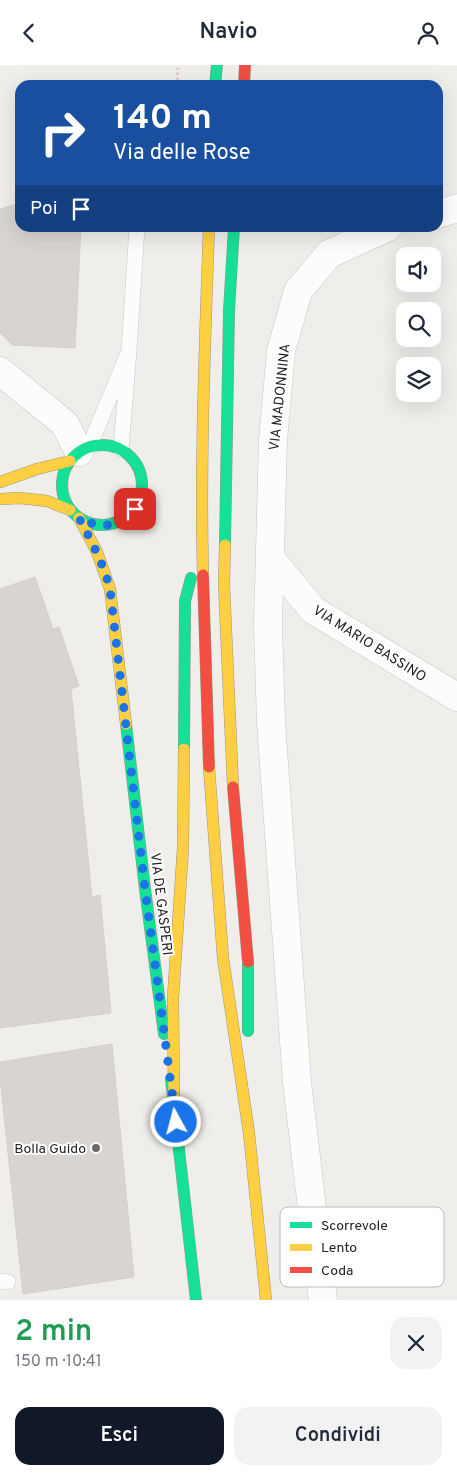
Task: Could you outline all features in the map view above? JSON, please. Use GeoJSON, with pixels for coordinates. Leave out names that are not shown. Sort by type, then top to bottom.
{"type":"FeatureCollection","features":[{"type":"Feature","properties":{"kind":"main road"},"geometry":{"type":"LineString","coordinates":[[216,80],[217,65]]}},
{"type":"Feature","properties":{"kind":"main road"},"geometry":{"type":"LineString","coordinates":[[244,80],[246,65]]}},
{"type":"Feature","properties":{"kind":"main road"},"geometry":{"type":"LineString","coordinates":[[209,232],[202,533],[209,779],[224,958],[249,1133],[266,1300]]}},
{"type":"Feature","properties":{"kind":"main road"},"geometry":{"type":"LineString","coordinates":[[234,232],[230,311],[224,584],[231,769],[248,966],[249,1133]]}},
{"type":"Feature","properties":{"kind":"main road"},"geometry":{"type":"LineString","coordinates":[[0,482],[106,445],[121,449],[132,458],[140,469],[143,483],[142,496],[135,509],[126,519],[101,526],[89,524],[70,510],[47,501],[20,498],[0,499]]}},
{"type":"Feature","properties":{"kind":"main road"},"geometry":{"type":"LineString","coordinates":[[70,510],[64,498],[62,486],[64,473],[79,453]]}},
{"type":"Feature","properties":{"kind":"main road","name":"VIA DE GASPERI"},"geometry":{"type":"LineString","coordinates":[[79,518],[103,565],[110,589],[145,889],[174,1102],[196,1300]]}},
{"type":"Feature","properties":{"kind":"main road"},"geometry":{"type":"LineString","coordinates":[[174,1102],[172,998],[183,848],[185,601],[202,533]]}},
{"type":"Feature","properties":{"kind":"street"},"geometry":{"type":"LineString","coordinates":[[443,212],[457,208]]}},
{"type":"Feature","properties":{"kind":"street","name":"VIA MADONNINA"},"geometry":{"type":"LineString","coordinates":[[311,1207],[297,1082],[271,722],[268,625],[273,440],[281,351],[298,291],[329,254],[377,232]]}},
{"type":"Feature","properties":{"kind":"street"},"geometry":{"type":"LineString","coordinates":[[0,371],[65,424],[79,453]]}},
{"type":"Feature","properties":{"kind":"street","name":"VIA MARIO BASSINO"},"geometry":{"type":"LineString","coordinates":[[271,559],[313,610],[457,697]]}},
{"type":"Feature","properties":{"kind":"street","name":"VIA MADONNINA"},"geometry":{"type":"LineString","coordinates":[[321,1287],[322,1300]]}},
{"type":"Feature","properties":{"kind":"lane"},"geometry":{"type":"LineString","coordinates":[[121,449],[137,232]]}},
{"type":"Feature","properties":{"kind":"lane"},"geometry":{"type":"LineString","coordinates":[[79,453],[129,351]]}},
{"type":"Feature","properties":{"kind":"path"},"geometry":{"type":"LineString","coordinates":[[177,80],[178,65]]}},
{"type":"Feature","properties":{"kind":"building"},"geometry":{"type":"Polygon","coordinates":[[[15,204],[15,232],[81,232],[75,348],[12,345],[0,333],[0,209],[15,204]]]}},
{"type":"Feature","properties":{"kind":"building"},"geometry":{"type":"Polygon","coordinates":[[[35,577],[53,629],[59,627],[79,686],[0,714],[0,589],[35,577]]]}},
{"type":"Feature","properties":{"kind":"building"},"geometry":{"type":"Polygon","coordinates":[[[71,689],[92,897],[100,895],[111,1013],[0,1028],[0,714],[71,689]]]}},
{"type":"Feature","properties":{"kind":"building"},"geometry":{"type":"Polygon","coordinates":[[[112,1044],[134,1277],[23,1294],[0,1078],[0,1062],[112,1044]]]}},
{"type":"Feature","properties":{"kind":"traffic: fast"},"geometry":{"type":"LineString","coordinates":[[216,80],[217,65]]}},
{"type":"Feature","properties":{"kind":"traffic: fast"},"geometry":{"type":"LineString","coordinates":[[225,545],[229,311],[234,232]]}},
{"type":"Feature","properties":{"kind":"traffic: fast"},"geometry":{"type":"LineString","coordinates":[[94,445],[110,445],[124,451],[136,463],[142,477],[142,485],[142,493],[136,507],[124,519],[110,525],[94,525],[80,519],[68,507],[62,493],[62,477],[68,463],[80,451],[94,445]]}},
{"type":"Feature","properties":{"kind":"traffic: fast"},"geometry":{"type":"LineString","coordinates":[[184,749],[185,601],[191,578]]}},
{"type":"Feature","properties":{"kind":"traffic: fast"},"geometry":{"type":"LineString","coordinates":[[126,724],[164,1034]]}},
{"type":"Feature","properties":{"kind":"traffic: fast"},"geometry":{"type":"LineString","coordinates":[[248,962],[248,1031]]}},
{"type":"Feature","properties":{"kind":"traffic: fast"},"geometry":{"type":"LineString","coordinates":[[171,1079],[196,1300]]}},
{"type":"Feature","properties":{"kind":"traffic: slow"},"geometry":{"type":"LineString","coordinates":[[203,575],[203,445],[209,232]]}},
{"type":"Feature","properties":{"kind":"traffic: slow"},"geometry":{"type":"LineString","coordinates":[[0,482],[37,469],[70,461]]}},
{"type":"Feature","properties":{"kind":"traffic: slow"},"geometry":{"type":"LineString","coordinates":[[0,499],[20,498],[47,501],[70,510]]}},
{"type":"Feature","properties":{"kind":"traffic: slow"},"geometry":{"type":"LineString","coordinates":[[79,518],[97,552],[110,589],[126,724]]}},
{"type":"Feature","properties":{"kind":"traffic: slow"},"geometry":{"type":"LineString","coordinates":[[225,545],[224,584],[233,787]]}},
{"type":"Feature","properties":{"kind":"traffic: slow"},"geometry":{"type":"LineString","coordinates":[[174,1102],[173,998],[183,848],[184,749]]}},
{"type":"Feature","properties":{"kind":"traffic: slow"},"geometry":{"type":"LineString","coordinates":[[209,767],[223,958],[249,1133]]}},
{"type":"Feature","properties":{"kind":"traffic: slow"},"geometry":{"type":"LineString","coordinates":[[249,1133],[266,1300]]}},
{"type":"Feature","properties":{"kind":"traffic: jam"},"geometry":{"type":"LineString","coordinates":[[244,80],[245,65]]}},
{"type":"Feature","properties":{"kind":"traffic: jam"},"geometry":{"type":"LineString","coordinates":[[203,575],[209,767]]}},
{"type":"Feature","properties":{"kind":"traffic: jam"},"geometry":{"type":"LineString","coordinates":[[233,787],[248,962]]}},
{"type":"Feature","properties":{"kind":"place","name":"Bolla Guido"},"geometry":{"type":"Point","coordinates":[96,1148]}},
{"type":"Feature","properties":{"kind":"route"},"geometry":{"type":"LineString","coordinates":[[135,509],[126,519],[101,526],[89,524],[79,518],[103,565],[110,589],[145,889],[176,1122]]}}]}
